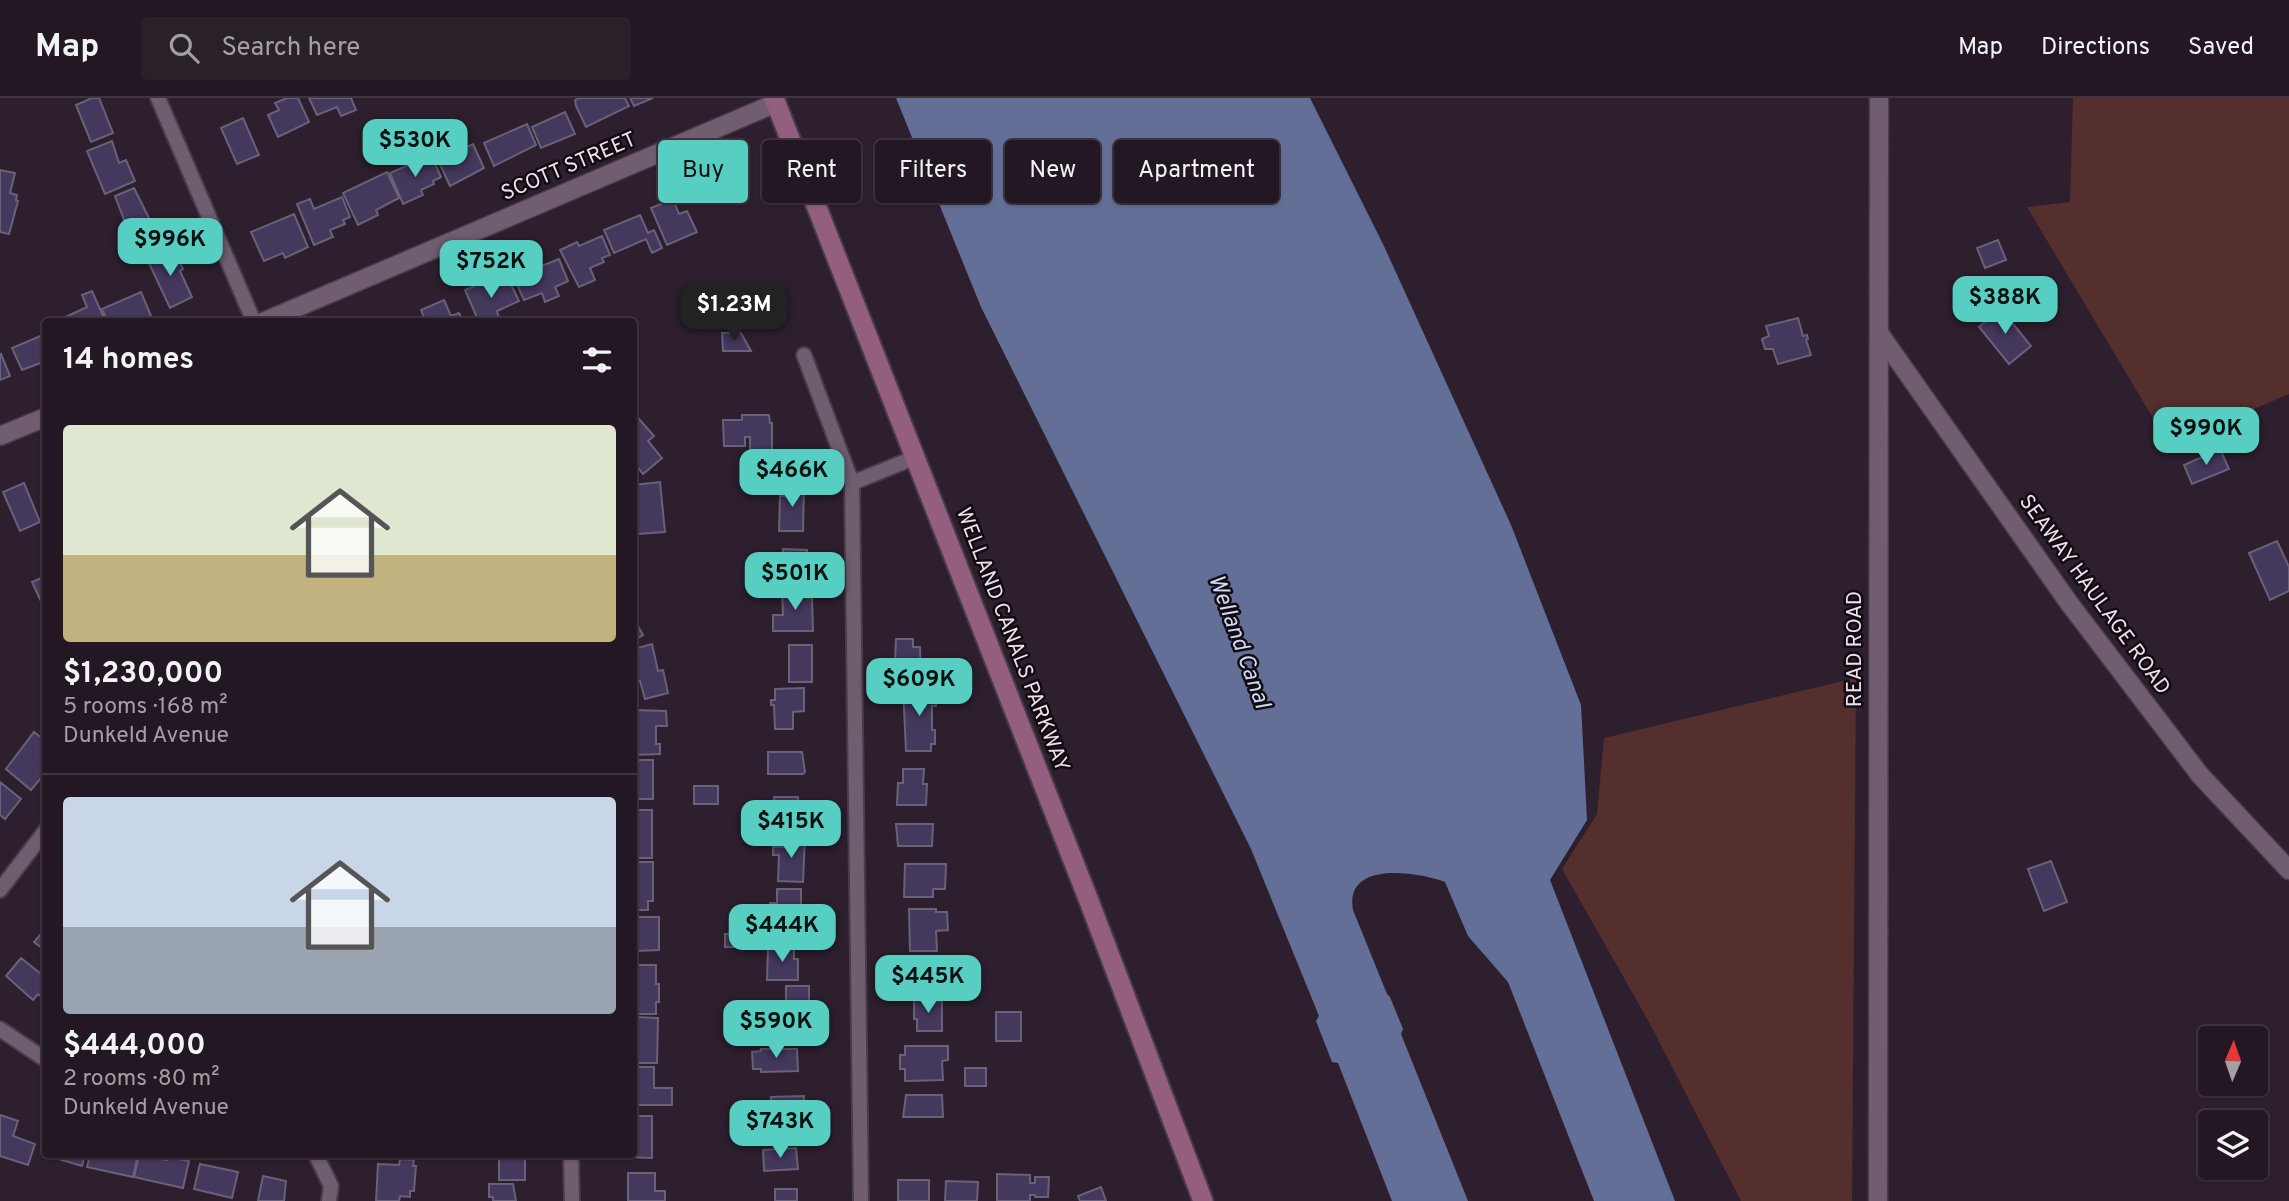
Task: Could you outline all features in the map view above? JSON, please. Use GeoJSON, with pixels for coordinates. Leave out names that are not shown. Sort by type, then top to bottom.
{"type":"FeatureCollection","features":[{"type":"Feature","properties":{"kind":"main road","name":"WELLAND CANALS PARKWAY"},"geometry":{"type":"LineString","coordinates":[[775,101],[1094,914],[1203,1201]]}},
{"type":"Feature","properties":{"kind":"street"},"geometry":{"type":"LineString","coordinates":[[158,98],[252,318]]}},
{"type":"Feature","properties":{"kind":"street","name":"READ ROAD"},"geometry":{"type":"LineString","coordinates":[[1878,1201],[1880,98]]}},
{"type":"Feature","properties":{"kind":"street","name":"SCOTT STREET"},"geometry":{"type":"LineString","coordinates":[[272,318],[775,101]]}},
{"type":"Feature","properties":{"kind":"street","name":"SEAWAY HAULAGE ROAD"},"geometry":{"type":"LineString","coordinates":[[1879,333],[2069,603],[2200,775],[2289,870]]}},
{"type":"Feature","properties":{"kind":"street"},"geometry":{"type":"LineString","coordinates":[[804,355],[852,483],[861,1201]]}},
{"type":"Feature","properties":{"kind":"street"},"geometry":{"type":"LineString","coordinates":[[0,436],[42,422]]}},
{"type":"Feature","properties":{"kind":"street"},"geometry":{"type":"LineString","coordinates":[[852,483],[916,457]]}},
{"type":"Feature","properties":{"kind":"street"},"geometry":{"type":"LineString","coordinates":[[3,881],[42,835]]}},
{"type":"Feature","properties":{"kind":"street"},"geometry":{"type":"LineString","coordinates":[[0,1029],[42,1057]]}},
{"type":"Feature","properties":{"kind":"street"},"geometry":{"type":"LineString","coordinates":[[317,1158],[331,1186],[329,1201]]}},
{"type":"Feature","properties":{"kind":"street"},"geometry":{"type":"LineString","coordinates":[[570,1158],[572,1201]]}},
{"type":"Feature","properties":{"kind":"shaded area"},"geometry":{"type":"Polygon","coordinates":[[[2073,98],[2289,98],[2289,394],[2169,445],[2027,207],[2070,202],[2073,98]]]}},
{"type":"Feature","properties":{"kind":"shaded area"},"geometry":{"type":"Polygon","coordinates":[[[1856,678],[1852,1201],[1741,1201],[1649,1022],[1562,869],[1597,814],[1604,738],[1856,678]]]}},
{"type":"Feature","properties":{"kind":"water","name":"Welland Canal"},"geometry":{"type":"Polygon","coordinates":[[[896,98],[1310,98],[1383,244],[1511,525],[1581,705],[1587,820],[1550,880],[1675,1201],[1594,1201],[1508,982],[1468,936],[1445,882],[1402,873],[1371,877],[1360,883],[1353,894],[1353,910],[1403,1029],[1401,1034],[1468,1201],[1392,1201],[1338,1063],[1332,1062],[1316,1021],[1319,1016],[1251,849],[981,307],[939,203],[991,203],[991,140],[913,140],[896,98]]]}},
{"type":"Feature","properties":{"kind":"building"},"geometry":{"type":"Polygon","coordinates":[[[99,98],[113,133],[91,142],[76,105],[99,98]]]}},
{"type":"Feature","properties":{"kind":"building"},"geometry":{"type":"Polygon","coordinates":[[[287,98],[298,98],[309,122],[278,137],[268,115],[279,110],[275,103],[287,98]]]}},
{"type":"Feature","properties":{"kind":"building"},"geometry":{"type":"Polygon","coordinates":[[[309,98],[351,98],[356,110],[341,116],[337,107],[317,115],[309,98]]]}},
{"type":"Feature","properties":{"kind":"building"},"geometry":{"type":"Polygon","coordinates":[[[625,98],[629,106],[586,127],[576,106],[575,100],[625,98]]]}},
{"type":"Feature","properties":{"kind":"building"},"geometry":{"type":"Polygon","coordinates":[[[630,98],[653,98],[634,106],[630,98]]]}},
{"type":"Feature","properties":{"kind":"building"},"geometry":{"type":"Polygon","coordinates":[[[565,112],[575,134],[541,148],[532,127],[565,112]]]}},
{"type":"Feature","properties":{"kind":"building"},"geometry":{"type":"Polygon","coordinates":[[[243,118],[259,155],[237,164],[221,128],[243,118]]]}},
{"type":"Feature","properties":{"kind":"building"},"geometry":{"type":"Polygon","coordinates":[[[527,124],[536,145],[494,166],[484,143],[527,124]]]}},
{"type":"Feature","properties":{"kind":"building"},"geometry":{"type":"Polygon","coordinates":[[[112,141],[119,163],[126,160],[135,181],[105,194],[87,151],[112,141]]]}},
{"type":"Feature","properties":{"kind":"building"},"geometry":{"type":"Polygon","coordinates":[[[473,144],[484,168],[450,186],[438,160],[473,144]]]}},
{"type":"Feature","properties":{"kind":"building"},"geometry":{"type":"Polygon","coordinates":[[[431,155],[441,177],[421,190],[423,195],[403,204],[390,173],[431,155]]]}},
{"type":"Feature","properties":{"kind":"building"},"geometry":{"type":"Polygon","coordinates":[[[0,170],[15,173],[10,193],[17,195],[18,201],[9,234],[0,232],[0,170]]]}},
{"type":"Feature","properties":{"kind":"building"},"geometry":{"type":"Polygon","coordinates":[[[387,172],[399,198],[376,210],[378,215],[358,225],[343,193],[387,172]]]}},
{"type":"Feature","properties":{"kind":"building"},"geometry":{"type":"Polygon","coordinates":[[[134,188],[154,228],[131,238],[115,196],[134,188]]]}},
{"type":"Feature","properties":{"kind":"building"},"geometry":{"type":"Polygon","coordinates":[[[342,197],[350,217],[343,220],[345,224],[330,230],[333,237],[314,245],[297,204],[310,199],[314,209],[342,197]]]}},
{"type":"Feature","properties":{"kind":"building"},"geometry":{"type":"Polygon","coordinates":[[[663,203],[675,203],[679,214],[687,211],[697,232],[667,245],[651,208],[663,203]]]}},
{"type":"Feature","properties":{"kind":"building"},"geometry":{"type":"Polygon","coordinates":[[[294,214],[308,247],[285,258],[283,253],[264,261],[251,232],[294,214]]]}},
{"type":"Feature","properties":{"kind":"building"},"geometry":{"type":"Polygon","coordinates":[[[640,215],[648,233],[654,230],[662,248],[652,253],[646,239],[614,253],[604,230],[640,215]]]}},
{"type":"Feature","properties":{"kind":"building"},"geometry":{"type":"Polygon","coordinates":[[[602,236],[610,255],[602,258],[604,262],[590,268],[595,280],[579,287],[560,250],[577,242],[579,246],[602,236]]]}},
{"type":"Feature","properties":{"kind":"building"},"geometry":{"type":"Polygon","coordinates":[[[1998,240],[2006,260],[1985,268],[1977,248],[1998,240]]]}},
{"type":"Feature","properties":{"kind":"building"},"geometry":{"type":"Polygon","coordinates":[[[170,250],[175,260],[178,258],[183,269],[180,271],[192,297],[170,308],[148,261],[170,250]]]}},
{"type":"Feature","properties":{"kind":"building"},"geometry":{"type":"Polygon","coordinates":[[[559,259],[568,281],[555,287],[559,296],[545,302],[542,293],[524,300],[511,271],[531,262],[534,269],[559,259]]]}},
{"type":"Feature","properties":{"kind":"building"},"geometry":{"type":"Polygon","coordinates":[[[509,280],[519,301],[497,311],[499,318],[477,318],[465,290],[486,281],[489,288],[509,280]]]}},
{"type":"Feature","properties":{"kind":"building"},"geometry":{"type":"Polygon","coordinates":[[[92,291],[104,318],[64,318],[87,307],[82,295],[92,291]]]}},
{"type":"Feature","properties":{"kind":"building"},"geometry":{"type":"Polygon","coordinates":[[[141,292],[151,316],[106,318],[102,309],[141,292]]]}},
{"type":"Feature","properties":{"kind":"building"},"geometry":{"type":"Polygon","coordinates":[[[444,300],[451,316],[459,313],[461,318],[424,318],[421,310],[444,300]]]}},
{"type":"Feature","properties":{"kind":"building"},"geometry":{"type":"Polygon","coordinates":[[[2001,309],[2031,346],[2009,364],[1979,327],[2001,309]]]}},
{"type":"Feature","properties":{"kind":"building"},"geometry":{"type":"Polygon","coordinates":[[[1798,318],[1803,336],[1807,335],[1811,355],[1778,364],[1773,349],[1765,349],[1762,339],[1769,336],[1766,326],[1798,318]]]}},
{"type":"Feature","properties":{"kind":"building"},"geometry":{"type":"Polygon","coordinates":[[[722,333],[741,333],[751,351],[723,351],[722,333]]]}},
{"type":"Feature","properties":{"kind":"building"},"geometry":{"type":"Polygon","coordinates":[[[42,335],[42,362],[22,370],[12,348],[42,335]]]}},
{"type":"Feature","properties":{"kind":"building"},"geometry":{"type":"Polygon","coordinates":[[[0,355],[10,376],[0,380],[0,355]]]}},
{"type":"Feature","properties":{"kind":"building"},"geometry":{"type":"Polygon","coordinates":[[[742,415],[769,415],[772,423],[772,462],[750,462],[750,437],[745,437],[745,446],[724,446],[723,420],[742,420],[742,415]]]}},
{"type":"Feature","properties":{"kind":"building"},"geometry":{"type":"Polygon","coordinates":[[[639,419],[654,436],[648,441],[662,458],[643,474],[637,466],[639,419]]]}},
{"type":"Feature","properties":{"kind":"building"},"geometry":{"type":"Polygon","coordinates":[[[2220,449],[2229,469],[2192,484],[2184,465],[2220,449]]]}},
{"type":"Feature","properties":{"kind":"building"},"geometry":{"type":"Polygon","coordinates":[[[660,482],[665,532],[638,534],[637,485],[660,482]]]}},
{"type":"Feature","properties":{"kind":"building"},"geometry":{"type":"Polygon","coordinates":[[[24,483],[40,522],[20,531],[3,492],[24,483]]]}},
{"type":"Feature","properties":{"kind":"building"},"geometry":{"type":"Polygon","coordinates":[[[786,484],[804,485],[803,531],[779,531],[780,496],[785,496],[786,484]]]}},
{"type":"Feature","properties":{"kind":"building"},"geometry":{"type":"Polygon","coordinates":[[[2277,541],[2289,567],[2289,591],[2270,600],[2249,553],[2277,541]]]}},
{"type":"Feature","properties":{"kind":"building"},"geometry":{"type":"Polygon","coordinates":[[[783,549],[807,550],[807,581],[783,581],[783,564],[780,564],[780,559],[783,560],[783,549]]]}},
{"type":"Feature","properties":{"kind":"building"},"geometry":{"type":"Polygon","coordinates":[[[42,578],[42,603],[32,582],[42,578]]]}},
{"type":"Feature","properties":{"kind":"building"},"geometry":{"type":"Polygon","coordinates":[[[782,589],[808,589],[808,598],[812,598],[813,631],[773,631],[773,615],[783,615],[782,589]]]}},
{"type":"Feature","properties":{"kind":"building"},"geometry":{"type":"Polygon","coordinates":[[[637,624],[643,635],[637,638],[637,624]]]}},
{"type":"Feature","properties":{"kind":"building"},"geometry":{"type":"Polygon","coordinates":[[[896,639],[913,639],[913,647],[920,647],[921,680],[894,681],[896,639]]]}},
{"type":"Feature","properties":{"kind":"building"},"geometry":{"type":"Polygon","coordinates":[[[652,644],[658,671],[663,670],[668,693],[645,699],[640,681],[637,682],[637,648],[652,644]]]}},
{"type":"Feature","properties":{"kind":"building"},"geometry":{"type":"Polygon","coordinates":[[[789,645],[812,645],[812,682],[789,682],[789,645]]]}},
{"type":"Feature","properties":{"kind":"building"},"geometry":{"type":"Polygon","coordinates":[[[804,688],[804,711],[793,712],[793,729],[775,729],[774,705],[771,705],[771,700],[775,700],[775,689],[804,688]]]}},
{"type":"Feature","properties":{"kind":"building"},"geometry":{"type":"Polygon","coordinates":[[[903,688],[936,689],[936,706],[932,706],[935,744],[931,744],[931,751],[906,751],[903,688]]]}},
{"type":"Feature","properties":{"kind":"building"},"geometry":{"type":"Polygon","coordinates":[[[637,710],[666,711],[667,726],[656,726],[656,744],[660,744],[660,754],[637,755],[637,710]]]}},
{"type":"Feature","properties":{"kind":"building"},"geometry":{"type":"Polygon","coordinates":[[[34,732],[42,738],[42,777],[31,790],[6,769],[34,732]]]}},
{"type":"Feature","properties":{"kind":"building"},"geometry":{"type":"Polygon","coordinates":[[[768,752],[802,752],[805,772],[768,774],[768,752]]]}},
{"type":"Feature","properties":{"kind":"building"},"geometry":{"type":"Polygon","coordinates":[[[637,760],[653,760],[653,799],[637,799],[637,760]]]}},
{"type":"Feature","properties":{"kind":"building"},"geometry":{"type":"Polygon","coordinates":[[[903,769],[924,769],[923,784],[927,784],[926,805],[897,805],[898,783],[903,783],[903,769]]]}},
{"type":"Feature","properties":{"kind":"building"},"geometry":{"type":"Polygon","coordinates":[[[0,782],[21,799],[5,819],[0,815],[0,782]]]}},
{"type":"Feature","properties":{"kind":"building"},"geometry":{"type":"Polygon","coordinates":[[[694,786],[718,786],[718,804],[694,804],[694,786]]]}},
{"type":"Feature","properties":{"kind":"building"},"geometry":{"type":"Polygon","coordinates":[[[774,797],[798,797],[798,828],[774,828],[774,817],[769,817],[769,803],[774,803],[774,797]]]}},
{"type":"Feature","properties":{"kind":"building"},"geometry":{"type":"Polygon","coordinates":[[[637,810],[652,810],[652,858],[637,858],[637,810]]]}},
{"type":"Feature","properties":{"kind":"building"},"geometry":{"type":"Polygon","coordinates":[[[896,824],[933,824],[932,846],[898,846],[896,824]]]}},
{"type":"Feature","properties":{"kind":"building"},"geometry":{"type":"Polygon","coordinates":[[[784,837],[805,837],[803,882],[778,881],[779,855],[773,855],[773,847],[784,847],[784,837]]]}},
{"type":"Feature","properties":{"kind":"building"},"geometry":{"type":"Polygon","coordinates":[[[2051,861],[2067,902],[2044,911],[2028,869],[2051,861]]]}},
{"type":"Feature","properties":{"kind":"building"},"geometry":{"type":"Polygon","coordinates":[[[637,862],[653,862],[653,901],[648,901],[648,910],[637,910],[637,862]]]}},
{"type":"Feature","properties":{"kind":"building"},"geometry":{"type":"Polygon","coordinates":[[[905,864],[946,864],[945,889],[933,889],[933,897],[904,897],[905,864]]]}},
{"type":"Feature","properties":{"kind":"building"},"geometry":{"type":"Polygon","coordinates":[[[777,889],[801,889],[801,922],[777,922],[777,914],[770,914],[770,903],[777,903],[777,889]]]}},
{"type":"Feature","properties":{"kind":"building"},"geometry":{"type":"Polygon","coordinates":[[[909,909],[936,909],[936,912],[947,912],[948,930],[936,931],[937,951],[910,951],[909,909]]]}},
{"type":"Feature","properties":{"kind":"building"},"geometry":{"type":"Polygon","coordinates":[[[637,917],[659,917],[659,950],[637,951],[637,917]]]}},
{"type":"Feature","properties":{"kind":"building"},"geometry":{"type":"Polygon","coordinates":[[[42,933],[42,948],[34,942],[42,933]]]}},
{"type":"Feature","properties":{"kind":"building"},"geometry":{"type":"Polygon","coordinates":[[[725,934],[764,934],[764,947],[725,947],[725,934]]]}},
{"type":"Feature","properties":{"kind":"building"},"geometry":{"type":"Polygon","coordinates":[[[768,947],[794,947],[794,959],[798,959],[798,980],[767,980],[768,947]]]}},
{"type":"Feature","properties":{"kind":"building"},"geometry":{"type":"Polygon","coordinates":[[[21,958],[42,975],[42,997],[38,994],[33,1000],[6,976],[21,958]]]}},
{"type":"Feature","properties":{"kind":"building"},"geometry":{"type":"Polygon","coordinates":[[[912,960],[961,960],[961,995],[912,995],[912,960]]]}},
{"type":"Feature","properties":{"kind":"building"},"geometry":{"type":"Polygon","coordinates":[[[637,965],[656,965],[659,1002],[656,1002],[656,1014],[637,1014],[637,965]]]}},
{"type":"Feature","properties":{"kind":"building"},"geometry":{"type":"Polygon","coordinates":[[[786,986],[809,986],[809,1021],[786,1021],[786,986]]]}},
{"type":"Feature","properties":{"kind":"building"},"geometry":{"type":"Polygon","coordinates":[[[914,1000],[942,1001],[942,1031],[917,1031],[914,1000]]]}},
{"type":"Feature","properties":{"kind":"building"},"geometry":{"type":"Polygon","coordinates":[[[996,1012],[1021,1012],[1021,1041],[996,1041],[996,1012]]]}},
{"type":"Feature","properties":{"kind":"building"},"geometry":{"type":"Polygon","coordinates":[[[637,1017],[658,1018],[657,1063],[637,1063],[637,1017]]]}},
{"type":"Feature","properties":{"kind":"building"},"geometry":{"type":"Polygon","coordinates":[[[905,1046],[948,1046],[948,1060],[942,1061],[943,1080],[905,1081],[905,1069],[900,1069],[900,1055],[905,1055],[905,1046]]]}},
{"type":"Feature","properties":{"kind":"building"},"geometry":{"type":"Polygon","coordinates":[[[761,1049],[797,1049],[798,1071],[761,1072],[761,1069],[753,1069],[752,1052],[761,1049]]]}},
{"type":"Feature","properties":{"kind":"building"},"geometry":{"type":"Polygon","coordinates":[[[637,1067],[654,1067],[654,1088],[672,1088],[672,1105],[637,1105],[637,1067]]]}},
{"type":"Feature","properties":{"kind":"building"},"geometry":{"type":"Polygon","coordinates":[[[965,1068],[986,1068],[986,1086],[965,1086],[965,1068]]]}},
{"type":"Feature","properties":{"kind":"building"},"geometry":{"type":"Polygon","coordinates":[[[906,1095],[942,1095],[943,1117],[903,1117],[906,1095]]]}},
{"type":"Feature","properties":{"kind":"building"},"geometry":{"type":"Polygon","coordinates":[[[804,1096],[804,1117],[771,1118],[771,1097],[804,1096]]]}},
{"type":"Feature","properties":{"kind":"building"},"geometry":{"type":"Polygon","coordinates":[[[0,1115],[18,1121],[13,1136],[35,1144],[28,1165],[0,1156],[0,1115]]]}},
{"type":"Feature","properties":{"kind":"building"},"geometry":{"type":"Polygon","coordinates":[[[637,1116],[652,1116],[652,1158],[637,1157],[637,1116]]]}},
{"type":"Feature","properties":{"kind":"building"},"geometry":{"type":"Polygon","coordinates":[[[796,1148],[798,1169],[764,1171],[763,1150],[796,1148]]]}},
{"type":"Feature","properties":{"kind":"building"},"geometry":{"type":"Polygon","coordinates":[[[55,1158],[84,1158],[82,1166],[55,1158]]]}},
{"type":"Feature","properties":{"kind":"building"},"geometry":{"type":"Polygon","coordinates":[[[89,1158],[137,1158],[133,1177],[87,1167],[89,1158]]]}},
{"type":"Feature","properties":{"kind":"building"},"geometry":{"type":"Polygon","coordinates":[[[138,1158],[189,1161],[183,1188],[134,1177],[138,1158]]]}},
{"type":"Feature","properties":{"kind":"building"},"geometry":{"type":"Polygon","coordinates":[[[499,1158],[525,1158],[525,1180],[499,1180],[499,1158]]]}},
{"type":"Feature","properties":{"kind":"building"},"geometry":{"type":"Polygon","coordinates":[[[400,1159],[414,1160],[414,1191],[410,1191],[410,1197],[400,1196],[399,1201],[376,1201],[378,1164],[399,1165],[400,1159]]]}},
{"type":"Feature","properties":{"kind":"building"},"geometry":{"type":"Polygon","coordinates":[[[200,1164],[238,1172],[232,1198],[194,1189],[200,1164]]]}},
{"type":"Feature","properties":{"kind":"building"},"geometry":{"type":"Polygon","coordinates":[[[628,1173],[655,1173],[655,1191],[665,1191],[665,1201],[628,1201],[628,1173]]]}},
{"type":"Feature","properties":{"kind":"building"},"geometry":{"type":"Polygon","coordinates":[[[997,1174],[1030,1175],[1030,1183],[1035,1183],[1035,1177],[1049,1177],[1048,1197],[1030,1195],[1030,1201],[997,1201],[997,1174]]]}},
{"type":"Feature","properties":{"kind":"building"},"geometry":{"type":"Polygon","coordinates":[[[263,1176],[286,1181],[284,1201],[258,1201],[263,1176]]]}},
{"type":"Feature","properties":{"kind":"building"},"geometry":{"type":"Polygon","coordinates":[[[898,1180],[929,1180],[929,1201],[898,1201],[898,1180]]]}},
{"type":"Feature","properties":{"kind":"building"},"geometry":{"type":"Polygon","coordinates":[[[946,1181],[978,1182],[977,1201],[945,1201],[946,1181]]]}},
{"type":"Feature","properties":{"kind":"building"},"geometry":{"type":"Polygon","coordinates":[[[489,1184],[513,1184],[516,1201],[493,1201],[493,1197],[489,1197],[489,1184]]]}},
{"type":"Feature","properties":{"kind":"building"},"geometry":{"type":"Polygon","coordinates":[[[1101,1187],[1106,1201],[1080,1201],[1078,1196],[1101,1187]]]}},
{"type":"Feature","properties":{"kind":"building"},"geometry":{"type":"Polygon","coordinates":[[[775,1189],[797,1189],[797,1201],[775,1201],[775,1189]]]}}]}
